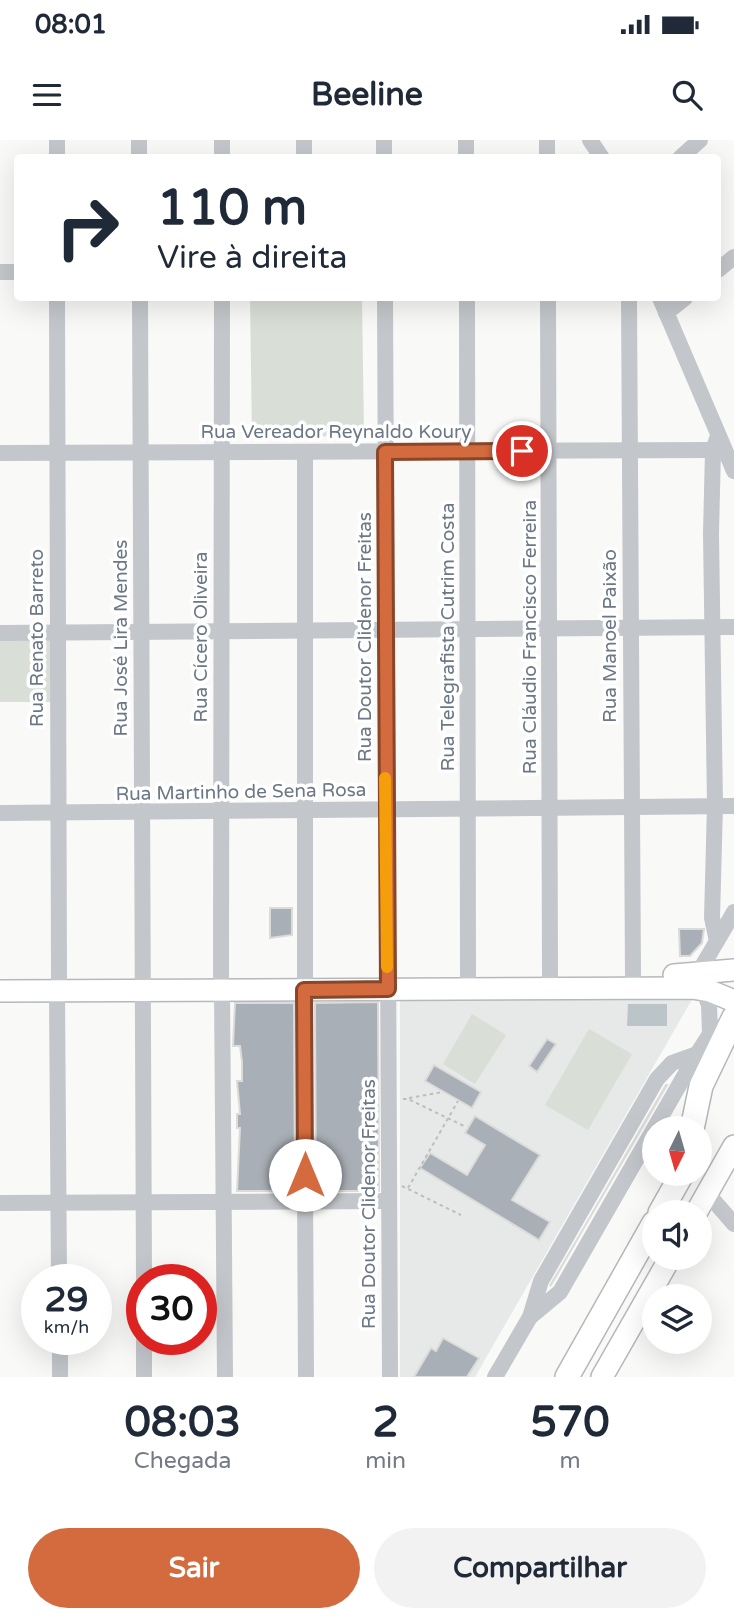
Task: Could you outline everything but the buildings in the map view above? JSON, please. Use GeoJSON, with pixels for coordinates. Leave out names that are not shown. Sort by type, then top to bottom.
{"type":"FeatureCollection","features":[{"type":"Feature","properties":{"kind":"highway"},"geometry":{"type":"LineString","coordinates":[[695,1116],[701,1086],[734,1017]]}},
{"type":"Feature","properties":{"kind":"highway"},"geometry":{"type":"LineString","coordinates":[[567,1377],[642,1244]]}},
{"type":"Feature","properties":{"kind":"main road"},"geometry":{"type":"LineString","coordinates":[[0,990],[58,985],[142,984],[700,982],[734,970]]}},
{"type":"Feature","properties":{"kind":"main road"},"geometry":{"type":"LineString","coordinates":[[388,983],[468,976],[633,975],[700,982],[734,1001]]}},
{"type":"Feature","properties":{"kind":"main road"},"geometry":{"type":"LineString","coordinates":[[0,978],[58,985]]}},
{"type":"Feature","properties":{"kind":"main road"},"geometry":{"type":"LineString","coordinates":[[703,1200],[734,1146]]}},
{"type":"Feature","properties":{"kind":"main road"},"geometry":{"type":"LineString","coordinates":[[604,1376],[663,1270]]}},
{"type":"Feature","properties":{"kind":"street"},"geometry":{"type":"LineString","coordinates":[[684,154],[700,140]]}},
{"type":"Feature","properties":{"kind":"street","name":"Rua Renato Barreto"},"geometry":{"type":"LineString","coordinates":[[57,301],[59,1264]]}},
{"type":"Feature","properties":{"kind":"street","name":"Rua José Lira Mendes"},"geometry":{"type":"LineString","coordinates":[[140,301],[144,1264]]}},
{"type":"Feature","properties":{"kind":"street","name":"Rua Cícero Oliveira"},"geometry":{"type":"LineString","coordinates":[[222,301],[221,811],[225,1377]]}},
{"type":"Feature","properties":{"kind":"street","name":"Rua Doutor Clidenor Freitas"},"geometry":{"type":"LineString","coordinates":[[384,301],[390,1377]]}},
{"type":"Feature","properties":{"kind":"street","name":"Rua Telegrafista Cutrim Costa"},"geometry":{"type":"LineString","coordinates":[[467,301],[468,976]]}},
{"type":"Feature","properties":{"kind":"street","name":"Rua Cláudio Francisco Ferreira"},"geometry":{"type":"LineString","coordinates":[[548,301],[550,976]]}},
{"type":"Feature","properties":{"kind":"street","name":"Rua Manoel Paixão"},"geometry":{"type":"LineString","coordinates":[[629,301],[633,975]]}},
{"type":"Feature","properties":{"kind":"street"},"geometry":{"type":"LineString","coordinates":[[663,305],[716,443],[734,471]]}},
{"type":"Feature","properties":{"kind":"street"},"geometry":{"type":"LineString","coordinates":[[716,443],[712,628],[715,806],[712,918],[717,941]]}},
{"type":"Feature","properties":{"kind":"street","name":"Rua Vereador Reynaldo Koury"},"geometry":{"type":"LineString","coordinates":[[0,453],[630,451],[716,443]]}},
{"type":"Feature","properties":{"kind":"street"},"geometry":{"type":"LineString","coordinates":[[304,452],[306,1377]]}},
{"type":"Feature","properties":{"kind":"street"},"geometry":{"type":"LineString","coordinates":[[0,633],[734,627]]}},
{"type":"Feature","properties":{"kind":"street","name":"Rua Martinho de Sena Rosa"},"geometry":{"type":"LineString","coordinates":[[0,813],[734,806]]}},
{"type":"Feature","properties":{"kind":"street"},"geometry":{"type":"LineString","coordinates":[[710,1034],[711,1016],[700,982],[717,941],[734,912]]}},
{"type":"Feature","properties":{"kind":"street"},"geometry":{"type":"LineString","coordinates":[[530,1317],[560,1292],[697,1054],[710,1034],[734,1017]]}},
{"type":"Feature","properties":{"kind":"street"},"geometry":{"type":"LineString","coordinates":[[495,1377],[530,1317],[541,1281],[661,1072],[673,1063],[697,1054]]}},
{"type":"Feature","properties":{"kind":"street"},"geometry":{"type":"LineString","coordinates":[[707,1193],[734,1224]]}},
{"type":"Feature","properties":{"kind":"street"},"geometry":{"type":"LineString","coordinates":[[0,1203],[388,1202]]}},
{"type":"Feature","properties":{"kind":"street"},"geometry":{"type":"LineString","coordinates":[[60,1355],[60,1377]]}},
{"type":"Feature","properties":{"kind":"street"},"geometry":{"type":"LineString","coordinates":[[144,1355],[144,1377]]}},
{"type":"Feature","properties":{"kind":"path"},"geometry":{"type":"LineString","coordinates":[[397,1100],[443,1092]]}},
{"type":"Feature","properties":{"kind":"path"},"geometry":{"type":"LineString","coordinates":[[408,1098],[466,1127]]}},
{"type":"Feature","properties":{"kind":"path"},"geometry":{"type":"LineString","coordinates":[[408,1188],[458,1101]]}},
{"type":"Feature","properties":{"kind":"path"},"geometry":{"type":"LineString","coordinates":[[398,1184],[461,1215]]}},
{"type":"Feature","properties":{"kind":"shaded area"},"geometry":{"type":"Polygon","coordinates":[[[250,301],[362,301],[364,436],[252,437],[250,301]]]}},
{"type":"Feature","properties":{"kind":"shaded area"},"geometry":{"type":"Polygon","coordinates":[[[0,638],[56,638],[55,702],[0,702],[0,638]]]}},
{"type":"Feature","properties":{"kind":"shaded area"},"geometry":{"type":"Polygon","coordinates":[[[400,995],[694,996],[475,1377],[400,1377],[400,995]]]}},
{"type":"Feature","properties":{"kind":"shaded area"},"geometry":{"type":"Polygon","coordinates":[[[628,1004],[667,1004],[667,1026],[627,1026],[628,1004]]]}},
{"type":"Feature","properties":{"kind":"shaded area"},"geometry":{"type":"Polygon","coordinates":[[[472,1014],[506,1035],[475,1084],[443,1064],[472,1014]]]}},
{"type":"Feature","properties":{"kind":"shaded area"},"geometry":{"type":"Polygon","coordinates":[[[589,1029],[632,1054],[588,1130],[545,1105],[589,1029]]]}},
{"type":"Feature","properties":{"kind":"slow traffic"},"geometry":{"type":"LineString","coordinates":[[385,778],[387,967]]}},
{"type":"Feature","properties":{"kind":"route"},"geometry":{"type":"LineString","coordinates":[[305,1175],[304,990],[388,989],[385,452],[522,451]]}}]}
